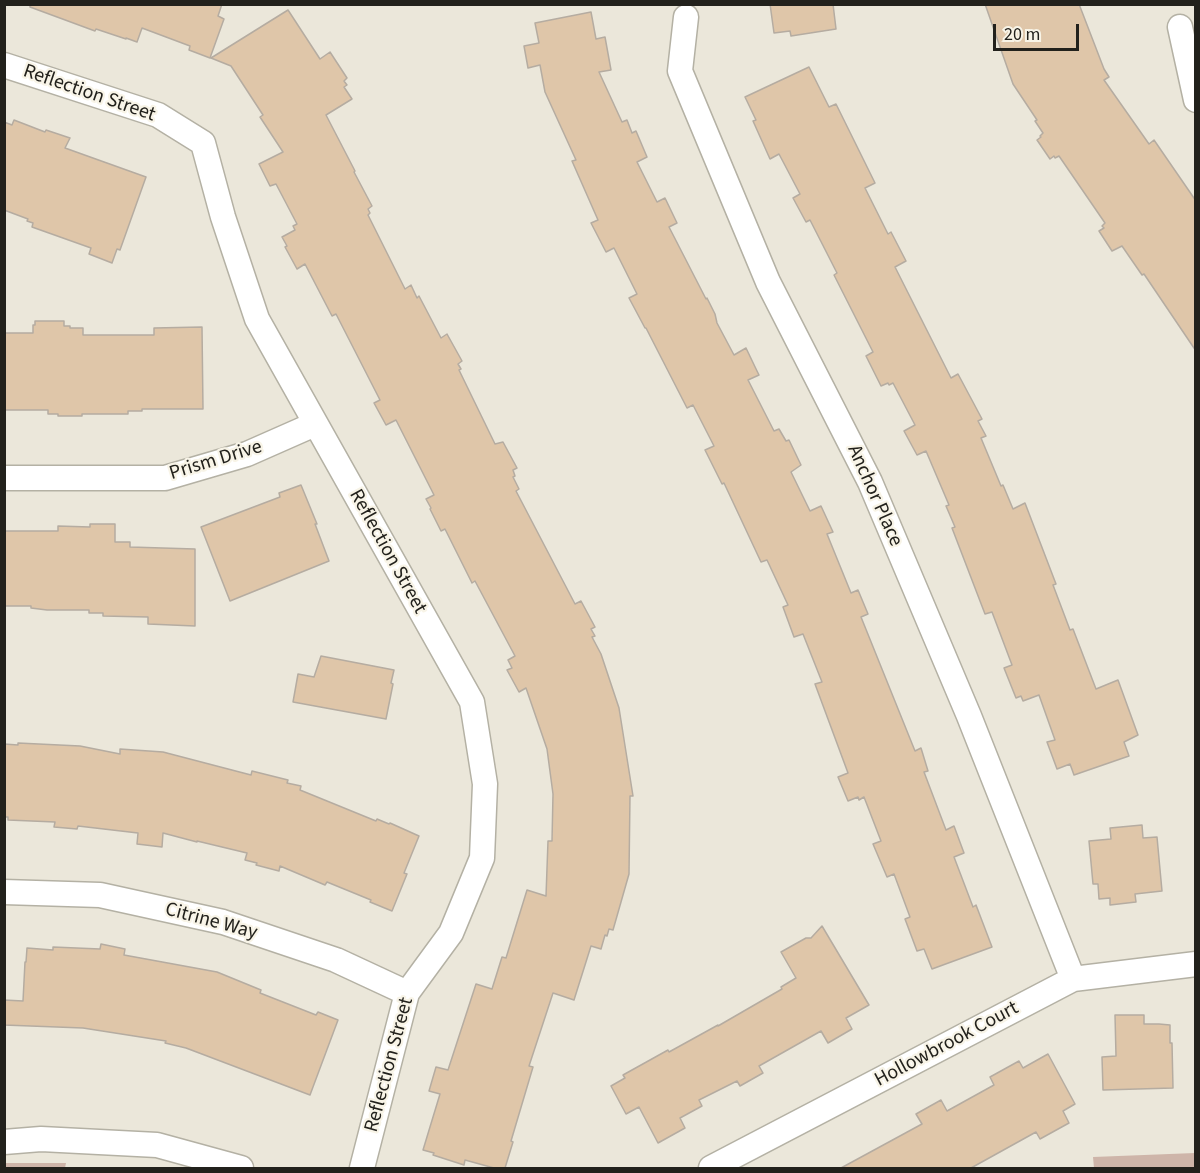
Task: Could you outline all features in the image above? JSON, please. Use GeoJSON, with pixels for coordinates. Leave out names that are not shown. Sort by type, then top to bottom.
{"type":"FeatureCollection","features":[{"type":"Feature","properties":{"kind":"street","name":"Anchor Place"},"geometry":{"type":"LineString","coordinates":[[686,17],[680,71],[768,282],[870,482],[969,716],[1073,979]]}},
{"type":"Feature","properties":{"kind":"street"},"geometry":{"type":"LineString","coordinates":[[1180,27],[1196,100]]}},
{"type":"Feature","properties":{"kind":"street","name":"Reflection Street"},"geometry":{"type":"LineString","coordinates":[[4,65],[158,115],[202,143],[223,217],[257,319],[472,702],[485,784],[482,858],[452,933],[407,993],[362,1168]]}},
{"type":"Feature","properties":{"kind":"street","name":"Prism Drive"},"geometry":{"type":"LineString","coordinates":[[4,478],[165,478],[247,454],[315,424]]}},
{"type":"Feature","properties":{"kind":"street","name":"Citrine Way"},"geometry":{"type":"LineString","coordinates":[[4,892],[100,895],[223,922],[336,960],[407,993]]}},
{"type":"Feature","properties":{"kind":"street","name":"Hollowbrook Court"},"geometry":{"type":"LineString","coordinates":[[711,1168],[1073,979],[1196,964]]}},
{"type":"Feature","properties":{"kind":"street"},"geometry":{"type":"LineString","coordinates":[[4,1142],[41,1139],[156,1145],[241,1168]]}},
{"type":"Feature","properties":{"kind":"shaded area"},"geometry":{"type":"Polygon","coordinates":[[[1195,1153],[1195,1168],[1094,1168],[1093,1157],[1195,1153]]]}},
{"type":"Feature","properties":{"kind":"shaded area"},"geometry":{"type":"Polygon","coordinates":[[[4,1163],[66,1163],[65,1168],[5,1168],[4,1163]]]}},
{"type":"Feature","properties":{"kind":"building"},"geometry":{"type":"Polygon","coordinates":[[[30,4],[222,4],[218,16],[224,19],[210,58],[189,50],[190,46],[142,28],[137,42],[96,29],[95,31],[30,7],[30,4]]]}},
{"type":"Feature","properties":{"kind":"building"},"geometry":{"type":"Polygon","coordinates":[[[770,4],[833,4],[836,29],[791,36],[790,31],[774,33],[770,4]]]}},
{"type":"Feature","properties":{"kind":"building"},"geometry":{"type":"Polygon","coordinates":[[[985,4],[1079,4],[1109,77],[1104,80],[1149,144],[1154,140],[1196,201],[1196,351],[1144,274],[1142,275],[1122,246],[1112,251],[1099,231],[1104,228],[1102,226],[1105,223],[1059,156],[1050,159],[1037,140],[1043,133],[1013,84],[985,4]]]}},
{"type":"Feature","properties":{"kind":"building"},"geometry":{"type":"Polygon","coordinates":[[[288,10],[320,59],[330,52],[347,78],[344,81],[347,85],[344,87],[352,99],[326,115],[372,206],[368,209],[370,213],[368,215],[405,289],[411,285],[441,338],[447,334],[462,361],[458,364],[461,369],[459,370],[495,444],[503,442],[517,468],[513,470],[515,476],[513,477],[519,489],[516,491],[575,604],[581,601],[595,627],[591,629],[595,636],[592,637],[601,654],[619,708],[633,796],[630,796],[629,874],[613,930],[609,929],[607,936],[605,935],[601,949],[591,946],[574,1000],[553,993],[529,1066],[533,1067],[505,1168],[494,1168],[465,1160],[464,1165],[423,1150],[440,1094],[429,1091],[436,1067],[448,1070],[476,984],[492,989],[502,957],[506,958],[527,890],[546,896],[548,841],[552,841],[553,794],[547,749],[526,688],[519,692],[507,670],[512,668],[508,660],[515,656],[475,581],[472,583],[445,529],[441,531],[426,499],[434,495],[396,420],[386,425],[374,403],[380,400],[336,314],[332,316],[305,264],[297,269],[285,247],[287,246],[282,237],[295,230],[293,226],[297,224],[276,184],[270,186],[259,164],[283,152],[260,117],[263,115],[231,66],[211,58],[288,10]]]}},
{"type":"Feature","properties":{"kind":"building"},"geometry":{"type":"Polygon","coordinates":[[[591,12],[596,39],[605,37],[611,70],[599,72],[622,122],[627,120],[632,133],[636,131],[647,157],[637,162],[657,202],[665,198],[677,223],[669,227],[734,355],[746,348],[759,375],[748,380],[774,431],[779,429],[786,441],[789,440],[801,465],[791,472],[810,511],[821,506],[833,532],[827,534],[851,593],[858,590],[868,614],[861,617],[915,751],[921,748],[928,771],[924,772],[946,830],[954,826],[964,853],[954,857],[973,907],[976,905],[992,947],[932,969],[924,949],[917,951],[905,919],[910,917],[894,874],[887,877],[873,844],[881,841],[864,797],[848,801],[838,777],[848,773],[815,684],[822,682],[803,634],[794,637],[783,607],[788,605],[767,560],[761,562],[724,483],[722,484],[705,450],[714,446],[693,405],[687,408],[629,298],[637,294],[614,248],[606,252],[591,223],[598,220],[572,161],[576,160],[545,92],[540,65],[528,68],[524,46],[539,43],[535,23],[591,12]]]}},
{"type":"Feature","properties":{"kind":"building"},"geometry":{"type":"Polygon","coordinates":[[[809,67],[829,107],[836,104],[875,183],[865,188],[888,234],[891,232],[906,261],[895,267],[951,378],[958,374],[982,419],[978,421],[986,436],[981,438],[1001,486],[1003,485],[1013,509],[1025,503],[1056,584],[1053,585],[1070,630],[1073,629],[1096,689],[1118,680],[1138,735],[1124,742],[1129,756],[1074,775],[1070,764],[1057,769],[1047,742],[1055,740],[1039,695],[1023,701],[1021,696],[1016,698],[1004,668],[1012,665],[992,612],[985,614],[952,528],[955,527],[946,506],[949,505],[926,451],[917,455],[904,431],[915,425],[893,383],[881,386],[866,356],[873,352],[834,275],[837,273],[810,220],[806,222],[793,198],[800,194],[779,154],[770,159],[745,97],[809,67]]]}},
{"type":"Feature","properties":{"kind":"building"},"geometry":{"type":"Polygon","coordinates":[[[14,120],[45,132],[46,130],[70,138],[65,148],[146,177],[120,250],[117,249],[112,263],[89,254],[91,248],[32,227],[33,223],[27,221],[28,219],[4,210],[4,122],[12,125],[14,120]]]}},
{"type":"Feature","properties":{"kind":"building"},"geometry":{"type":"Polygon","coordinates":[[[35,321],[64,321],[64,326],[83,328],[83,335],[154,335],[154,328],[202,327],[203,409],[142,409],[142,411],[128,411],[128,414],[82,414],[82,416],[58,416],[58,414],[48,414],[48,410],[4,410],[4,333],[33,333],[35,321]]]}},
{"type":"Feature","properties":{"kind":"building"},"geometry":{"type":"Polygon","coordinates":[[[301,485],[329,561],[230,601],[201,527],[280,497],[279,493],[301,485]]]}},
{"type":"Feature","properties":{"kind":"building"},"geometry":{"type":"Polygon","coordinates":[[[90,524],[115,524],[115,542],[130,542],[130,547],[195,549],[195,626],[148,624],[148,617],[103,616],[103,613],[89,613],[89,610],[47,610],[31,608],[31,606],[4,606],[4,531],[58,531],[58,526],[90,527],[90,524]]]}},
{"type":"Feature","properties":{"kind":"building"},"geometry":{"type":"Polygon","coordinates":[[[321,656],[394,670],[386,719],[293,702],[298,674],[314,677],[321,656]]]}},
{"type":"Feature","properties":{"kind":"building"},"geometry":{"type":"Polygon","coordinates":[[[18,743],[80,746],[120,754],[120,749],[163,752],[251,775],[252,771],[288,780],[287,783],[301,786],[300,790],[419,836],[392,911],[327,882],[325,885],[280,866],[279,871],[256,865],[257,863],[245,860],[247,853],[197,841],[163,833],[162,847],[137,844],[138,833],[78,826],[77,829],[54,827],[55,822],[8,820],[8,817],[4,817],[4,744],[18,745],[18,743]]]}},
{"type":"Feature","properties":{"kind":"building"},"geometry":{"type":"Polygon","coordinates":[[[1142,825],[1143,838],[1157,837],[1162,891],[1135,894],[1136,902],[1110,905],[1110,898],[1099,899],[1098,884],[1093,884],[1089,841],[1111,839],[1110,828],[1142,825]]]}},
{"type":"Feature","properties":{"kind":"building"},"geometry":{"type":"Polygon","coordinates":[[[822,926],[869,1005],[846,1018],[852,1029],[828,1043],[821,1031],[759,1066],[763,1073],[740,1086],[737,1081],[699,1100],[702,1106],[680,1118],[685,1128],[658,1143],[639,1107],[626,1114],[611,1086],[625,1078],[623,1075],[718,1026],[782,989],[781,987],[796,978],[781,952],[806,938],[811,938],[822,926]]]}},
{"type":"Feature","properties":{"kind":"building"},"geometry":{"type":"Polygon","coordinates":[[[101,944],[125,949],[124,955],[217,972],[261,990],[260,993],[316,1015],[318,1012],[338,1020],[310,1095],[186,1048],[165,1043],[166,1041],[83,1028],[4,1025],[4,1000],[23,1001],[27,948],[100,949],[101,944]]]}},
{"type":"Feature","properties":{"kind":"building"},"geometry":{"type":"Polygon","coordinates":[[[1115,1015],[1144,1015],[1144,1024],[1170,1025],[1173,1088],[1103,1090],[1102,1057],[1116,1056],[1115,1015]]]}},
{"type":"Feature","properties":{"kind":"building"},"geometry":{"type":"Polygon","coordinates":[[[1048,1054],[1075,1104],[1063,1111],[1069,1123],[1040,1139],[1036,1132],[971,1168],[841,1168],[922,1124],[916,1114],[941,1100],[947,1111],[994,1085],[990,1077],[1019,1061],[1023,1068],[1048,1054]]]}}]}
